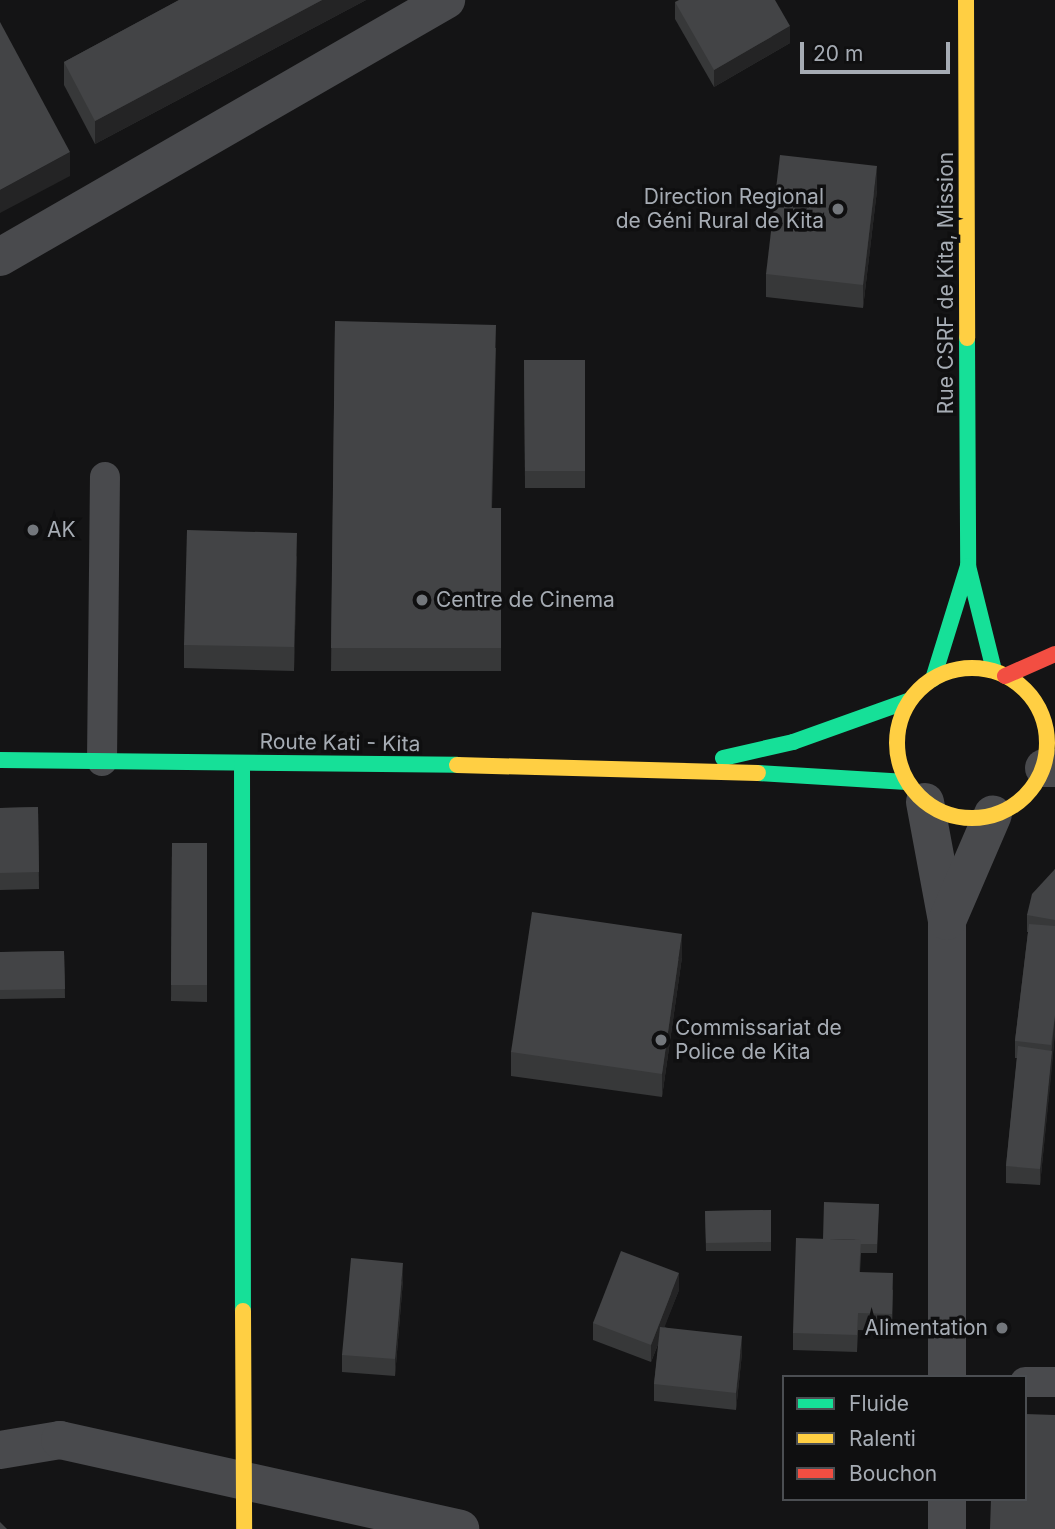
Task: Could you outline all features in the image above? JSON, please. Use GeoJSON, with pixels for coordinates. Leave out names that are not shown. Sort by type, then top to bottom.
{"type":"FeatureCollection","features":[{"type":"Feature","properties":{"kind":"main road","name":"Rue CSRF de Kita, Mission"},"geometry":{"type":"LineString","coordinates":[[966,0],[968,566]]}},
{"type":"Feature","properties":{"kind":"main road"},"geometry":{"type":"LineString","coordinates":[[968,566],[999,673]]}},
{"type":"Feature","properties":{"kind":"main road"},"geometry":{"type":"LineString","coordinates":[[933,679],[968,566]]}},
{"type":"Feature","properties":{"kind":"main road","name":"Route Kati - Kita"},"geometry":{"type":"LineString","coordinates":[[999,673],[1055,654]]}},
{"type":"Feature","properties":{"kind":"main road","name":"Route Kati - Kita"},"geometry":{"type":"LineString","coordinates":[[680,768],[793,742],[910,700],[933,679],[963,668],[999,673],[1022,685],[1041,710],[1050,751],[1029,794],[1005,812],[976,819],[949,815],[916,792],[898,756],[898,729],[910,700]]}},
{"type":"Feature","properties":{"kind":"main road","name":"Route Kati - Kita"},"geometry":{"type":"LineString","coordinates":[[0,760],[680,768],[916,792]]}},
{"type":"Feature","properties":{"kind":"main road"},"geometry":{"type":"LineString","coordinates":[[242,763],[244,1529]]}},
{"type":"Feature","properties":{"kind":"street"},"geometry":{"type":"LineString","coordinates":[[0,257],[446,0]]}},
{"type":"Feature","properties":{"kind":"street"},"geometry":{"type":"LineString","coordinates":[[916,792],[947,921],[947,1375]]}},
{"type":"Feature","properties":{"kind":"street"},"geometry":{"type":"LineString","coordinates":[[947,921],[993,814]]}},
{"type":"Feature","properties":{"kind":"street"},"geometry":{"type":"LineString","coordinates":[[0,1450],[61,1440],[460,1529]]}},
{"type":"Feature","properties":{"kind":"street"},"geometry":{"type":"LineString","coordinates":[[947,1501],[947,1529]]}},
{"type":"Feature","properties":{"kind":"lane"},"geometry":{"type":"LineString","coordinates":[[102,761],[105,477]]}},
{"type":"Feature","properties":{"kind":"lane"},"geometry":{"type":"LineString","coordinates":[[1027,1382],[1055,1382]]}},
{"type":"Feature","properties":{"kind":"building"},"geometry":{"type":"Polygon","coordinates":[[[179,0],[322,0],[95,121],[64,62],[179,0]]]}},
{"type":"Feature","properties":{"kind":"building"},"geometry":{"type":"Polygon","coordinates":[[[775,0],[790,26],[714,70],[675,2],[775,0]]]}},
{"type":"Feature","properties":{"kind":"building"},"geometry":{"type":"Polygon","coordinates":[[[0,22],[70,152],[0,190],[0,22]]]}},
{"type":"Feature","properties":{"kind":"building"},"geometry":{"type":"Polygon","coordinates":[[[780,155],[877,166],[863,285],[766,274],[780,155]]]}},
{"type":"Feature","properties":{"kind":"building"},"geometry":{"type":"Polygon","coordinates":[[[335,321],[496,325],[491,508],[501,508],[501,648],[331,648],[335,321]]]}},
{"type":"Feature","properties":{"kind":"building"},"geometry":{"type":"Polygon","coordinates":[[[524,360],[585,360],[585,471],[525,471],[524,360]]]}},
{"type":"Feature","properties":{"kind":"building"},"geometry":{"type":"Polygon","coordinates":[[[187,530],[297,533],[294,647],[184,645],[187,530]]]}},
{"type":"Feature","properties":{"kind":"building"},"geometry":{"type":"Polygon","coordinates":[[[38,807],[39,872],[0,873],[0,808],[38,807]]]}},
{"type":"Feature","properties":{"kind":"building"},"geometry":{"type":"Polygon","coordinates":[[[172,843],[207,843],[207,985],[171,985],[172,843]]]}},
{"type":"Feature","properties":{"kind":"building"},"geometry":{"type":"Polygon","coordinates":[[[1055,869],[1055,920],[1027,915],[1032,894],[1055,869]]]}},
{"type":"Feature","properties":{"kind":"building"},"geometry":{"type":"Polygon","coordinates":[[[532,912],[682,934],[662,1074],[511,1052],[532,912]]]}},
{"type":"Feature","properties":{"kind":"building"},"geometry":{"type":"Polygon","coordinates":[[[1029,924],[1055,926],[1055,1015],[1051,1045],[1015,1041],[1029,924]]]}},
{"type":"Feature","properties":{"kind":"building"},"geometry":{"type":"Polygon","coordinates":[[[64,951],[65,989],[0,990],[0,952],[64,951]]]}},
{"type":"Feature","properties":{"kind":"building"},"geometry":{"type":"Polygon","coordinates":[[[1018,1046],[1052,1051],[1040,1169],[1006,1166],[1018,1046]]]}},
{"type":"Feature","properties":{"kind":"building"},"geometry":{"type":"Polygon","coordinates":[[[824,1202],[879,1204],[877,1244],[860,1244],[861,1240],[823,1239],[824,1202]]]}},
{"type":"Feature","properties":{"kind":"building"},"geometry":{"type":"Polygon","coordinates":[[[771,1210],[771,1242],[706,1243],[705,1211],[771,1210]]]}},
{"type":"Feature","properties":{"kind":"building"},"geometry":{"type":"Polygon","coordinates":[[[796,1238],[861,1240],[859,1272],[893,1273],[892,1314],[858,1313],[857,1335],[793,1333],[796,1238]]]}},
{"type":"Feature","properties":{"kind":"building"},"geometry":{"type":"Polygon","coordinates":[[[621,1251],[679,1273],[651,1345],[593,1323],[621,1251]]]}},
{"type":"Feature","properties":{"kind":"building"},"geometry":{"type":"Polygon","coordinates":[[[351,1258],[403,1263],[395,1359],[342,1355],[351,1258]]]}},
{"type":"Feature","properties":{"kind":"building"},"geometry":{"type":"Polygon","coordinates":[[[660,1327],[742,1336],[736,1393],[654,1384],[660,1327]]]}},
{"type":"Feature","properties":{"kind":"building"},"geometry":{"type":"Polygon","coordinates":[[[1027,1414],[1055,1415],[1055,1529],[990,1529],[991,1501],[1027,1501],[1027,1414]]]}},
{"type":"Feature","properties":{"kind":"traffic: fast"},"geometry":{"type":"LineString","coordinates":[[967,338],[968,566],[994,670]]}},
{"type":"Feature","properties":{"kind":"traffic: fast"},"geometry":{"type":"LineString","coordinates":[[933,679],[968,566]]}},
{"type":"Feature","properties":{"kind":"traffic: fast"},"geometry":{"type":"LineString","coordinates":[[723,758],[793,742],[910,700]]}},
{"type":"Feature","properties":{"kind":"traffic: fast"},"geometry":{"type":"LineString","coordinates":[[0,760],[457,765]]}},
{"type":"Feature","properties":{"kind":"traffic: fast"},"geometry":{"type":"LineString","coordinates":[[242,763],[243,1311]]}},
{"type":"Feature","properties":{"kind":"traffic: fast"},"geometry":{"type":"LineString","coordinates":[[758,773],[907,782]]}},
{"type":"Feature","properties":{"kind":"traffic: slow"},"geometry":{"type":"LineString","coordinates":[[966,0],[967,338]]}},
{"type":"Feature","properties":{"kind":"traffic: slow"},"geometry":{"type":"LineString","coordinates":[[972,668],[1001,674],[1025,690],[1041,714],[1047,743],[1041,772],[1025,796],[1001,812],[972,818],[943,812],[919,796],[903,772],[897,743],[903,714],[919,690],[943,674],[972,668]]}},
{"type":"Feature","properties":{"kind":"traffic: slow"},"geometry":{"type":"LineString","coordinates":[[457,765],[758,773]]}},
{"type":"Feature","properties":{"kind":"traffic: slow"},"geometry":{"type":"LineString","coordinates":[[243,1311],[244,1529]]}},
{"type":"Feature","properties":{"kind":"traffic: jam"},"geometry":{"type":"LineString","coordinates":[[1005,676],[1055,654]]}},
{"type":"Feature","properties":{"kind":"place","name":"Direction Regional de Géni Rural de Kita"},"geometry":{"type":"Point","coordinates":[838,209]}},
{"type":"Feature","properties":{"kind":"place","name":"AK"},"geometry":{"type":"Point","coordinates":[33,530]}},
{"type":"Feature","properties":{"kind":"place","name":"Centre de Cinema"},"geometry":{"type":"Point","coordinates":[422,600]}},
{"type":"Feature","properties":{"kind":"place","name":"Commissariat de Police de Kita"},"geometry":{"type":"Point","coordinates":[661,1040]}},
{"type":"Feature","properties":{"kind":"place","name":"Alimentation"},"geometry":{"type":"Point","coordinates":[1002,1328]}}]}
